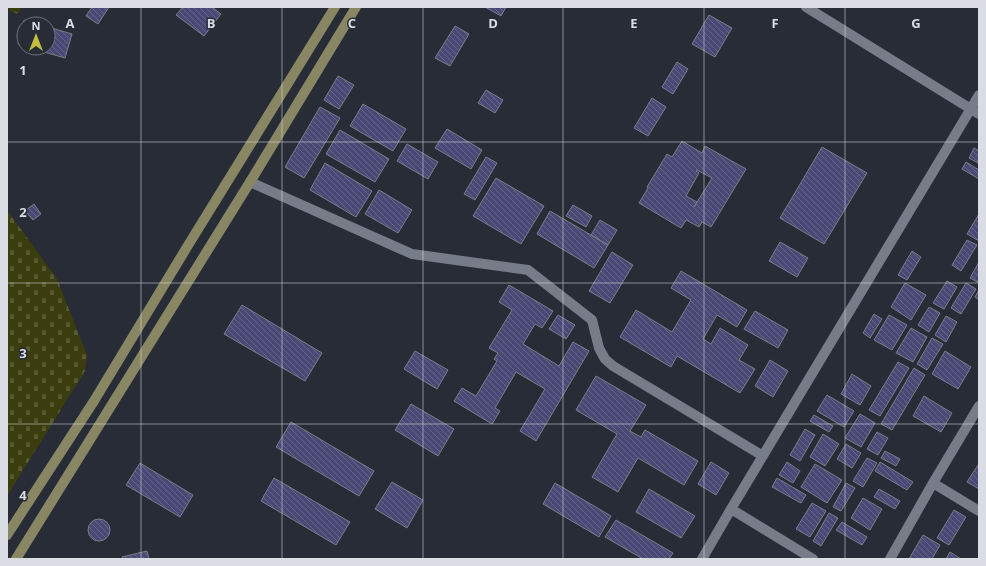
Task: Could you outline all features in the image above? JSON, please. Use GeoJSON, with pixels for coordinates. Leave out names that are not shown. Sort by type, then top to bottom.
{"type":"FeatureCollection","features":[{"type":"Feature","properties":{"kind":"main road"},"geometry":{"type":"LineString","coordinates":[[7,535],[94,401],[335,7]]}},
{"type":"Feature","properties":{"kind":"main road"},"geometry":{"type":"LineString","coordinates":[[16,559],[250,182],[356,7]]}},
{"type":"Feature","properties":{"kind":"street"},"geometry":{"type":"LineString","coordinates":[[806,7],[975,112]]}},
{"type":"Feature","properties":{"kind":"street"},"geometry":{"type":"LineString","coordinates":[[702,559],[763,456],[975,112],[979,96]]}},
{"type":"Feature","properties":{"kind":"street"},"geometry":{"type":"LineString","coordinates":[[250,182],[412,254],[528,270],[592,320],[599,348],[605,359],[613,366],[763,456]]}},
{"type":"Feature","properties":{"kind":"street"},"geometry":{"type":"LineString","coordinates":[[890,559],[979,406]]}},
{"type":"Feature","properties":{"kind":"street"},"geometry":{"type":"LineString","coordinates":[[933,483],[979,511]]}},
{"type":"Feature","properties":{"kind":"street"},"geometry":{"type":"LineString","coordinates":[[731,509],[812,559]]}},
{"type":"Feature","properties":{"kind":"green space"},"geometry":{"type":"Polygon","coordinates":[[[7,7],[22,7],[17,14],[7,9],[7,7]]]}},
{"type":"Feature","properties":{"kind":"green space"},"geometry":{"type":"Polygon","coordinates":[[[7,210],[57,279],[87,355],[85,371],[7,496],[7,210]]]}},
{"type":"Feature","properties":{"kind":"building"},"geometry":{"type":"Polygon","coordinates":[[[92,7],[109,7],[98,24],[86,16],[92,7]]]}},
{"type":"Feature","properties":{"kind":"building"},"geometry":{"type":"Polygon","coordinates":[[[183,7],[212,7],[221,14],[204,36],[176,15],[183,7]]]}},
{"type":"Feature","properties":{"kind":"building"},"geometry":{"type":"Polygon","coordinates":[[[485,7],[506,7],[501,16],[485,7]]]}},
{"type":"Feature","properties":{"kind":"building"},"geometry":{"type":"Polygon","coordinates":[[[709,15],[732,28],[715,57],[692,44],[709,15]]]}},
{"type":"Feature","properties":{"kind":"building"},"geometry":{"type":"Polygon","coordinates":[[[455,26],[469,34],[450,66],[435,58],[455,26]]]}},
{"type":"Feature","properties":{"kind":"building"},"geometry":{"type":"Polygon","coordinates":[[[56,29],[72,34],[65,58],[56,55],[56,29]]]}},
{"type":"Feature","properties":{"kind":"building"},"geometry":{"type":"Polygon","coordinates":[[[677,62],[688,69],[673,94],[662,87],[677,62]]]}},
{"type":"Feature","properties":{"kind":"building"},"geometry":{"type":"Polygon","coordinates":[[[338,76],[354,85],[339,109],[324,100],[338,76]]]}},
{"type":"Feature","properties":{"kind":"building"},"geometry":{"type":"Polygon","coordinates":[[[486,90],[503,100],[495,113],[478,103],[486,90]]]}},
{"type":"Feature","properties":{"kind":"building"},"geometry":{"type":"Polygon","coordinates":[[[652,98],[666,107],[648,136],[634,128],[652,98]]]}},
{"type":"Feature","properties":{"kind":"building"},"geometry":{"type":"Polygon","coordinates":[[[363,104],[406,129],[393,151],[350,126],[363,104]]]}},
{"type":"Feature","properties":{"kind":"building"},"geometry":{"type":"Polygon","coordinates":[[[320,107],[340,118],[304,178],[285,167],[320,107]]]}},
{"type":"Feature","properties":{"kind":"building"},"geometry":{"type":"Polygon","coordinates":[[[447,129],[482,150],[471,169],[435,148],[447,129]]]}},
{"type":"Feature","properties":{"kind":"building"},"geometry":{"type":"Polygon","coordinates":[[[340,130],[389,159],[375,182],[326,154],[340,130]]]}},
{"type":"Feature","properties":{"kind":"building"},"geometry":{"type":"Polygon","coordinates":[[[682,141],[702,153],[705,146],[746,169],[711,227],[702,222],[699,227],[686,220],[681,228],[639,203],[667,154],[672,157],[682,141]],[[697,170],[696,171],[699,173],[686,196],[697,202],[694,207],[712,178],[697,170]]]}},
{"type":"Feature","properties":{"kind":"building"},"geometry":{"type":"Polygon","coordinates":[[[407,144],[438,162],[428,179],[397,161],[407,144]]]}},
{"type":"Feature","properties":{"kind":"building"},"geometry":{"type":"Polygon","coordinates":[[[822,147],[867,173],[824,244],[780,218],[822,147]]]}},
{"type":"Feature","properties":{"kind":"building"},"geometry":{"type":"Polygon","coordinates":[[[974,148],[979,151],[978,163],[969,158],[974,148]]]}},
{"type":"Feature","properties":{"kind":"building"},"geometry":{"type":"Polygon","coordinates":[[[486,157],[497,163],[475,200],[464,194],[486,157]]]}},
{"type":"Feature","properties":{"kind":"building"},"geometry":{"type":"Polygon","coordinates":[[[966,162],[979,170],[979,179],[962,169],[966,162]]]}},
{"type":"Feature","properties":{"kind":"building"},"geometry":{"type":"Polygon","coordinates":[[[325,163],[372,191],[356,217],[310,190],[325,163]]]}},
{"type":"Feature","properties":{"kind":"building"},"geometry":{"type":"Polygon","coordinates":[[[496,178],[544,206],[521,244],[473,216],[496,178]]]}},
{"type":"Feature","properties":{"kind":"building"},"geometry":{"type":"Polygon","coordinates":[[[379,190],[412,210],[398,233],[365,214],[379,190]]]}},
{"type":"Feature","properties":{"kind":"building"},"geometry":{"type":"Polygon","coordinates":[[[34,204],[41,214],[33,220],[25,211],[34,204]]]}},
{"type":"Feature","properties":{"kind":"building"},"geometry":{"type":"Polygon","coordinates":[[[573,205],[592,216],[586,227],[566,216],[573,205]]]}},
{"type":"Feature","properties":{"kind":"building"},"geometry":{"type":"Polygon","coordinates":[[[550,211],[608,245],[594,268],[537,234],[550,211]]]}},
{"type":"Feature","properties":{"kind":"building"},"geometry":{"type":"Polygon","coordinates":[[[979,214],[979,241],[967,234],[979,214]]]}},
{"type":"Feature","properties":{"kind":"building"},"geometry":{"type":"Polygon","coordinates":[[[600,220],[617,230],[608,245],[591,235],[600,220]]]}},
{"type":"Feature","properties":{"kind":"building"},"geometry":{"type":"Polygon","coordinates":[[[967,240],[977,245],[961,271],[952,265],[967,240]]]}},
{"type":"Feature","properties":{"kind":"building"},"geometry":{"type":"Polygon","coordinates":[[[780,242],[808,258],[797,277],[769,261],[780,242]]]}},
{"type":"Feature","properties":{"kind":"building"},"geometry":{"type":"Polygon","coordinates":[[[912,251],[921,257],[907,280],[898,275],[912,251]]]}},
{"type":"Feature","properties":{"kind":"building"},"geometry":{"type":"Polygon","coordinates":[[[612,252],[633,265],[610,303],[589,291],[612,252]]]}},
{"type":"Feature","properties":{"kind":"building"},"geometry":{"type":"Polygon","coordinates":[[[979,262],[979,283],[970,278],[979,262]]]}},
{"type":"Feature","properties":{"kind":"building"},"geometry":{"type":"Polygon","coordinates":[[[681,271],[747,310],[737,327],[717,315],[703,339],[711,344],[720,328],[748,345],[739,360],[755,369],[740,393],[677,356],[671,367],[620,337],[636,310],[672,332],[691,300],[671,288],[681,271]]]}},
{"type":"Feature","properties":{"kind":"building"},"geometry":{"type":"Polygon","coordinates":[[[947,281],[957,287],[944,309],[933,303],[947,281]]]}},
{"type":"Feature","properties":{"kind":"building"},"geometry":{"type":"Polygon","coordinates":[[[905,283],[926,295],[911,320],[891,307],[905,283]]]}},
{"type":"Feature","properties":{"kind":"building"},"geometry":{"type":"Polygon","coordinates":[[[966,283],[976,289],[961,314],[951,308],[966,283]]]}},
{"type":"Feature","properties":{"kind":"building"},"geometry":{"type":"Polygon","coordinates":[[[509,285],[553,311],[542,328],[535,324],[523,344],[559,366],[573,342],[589,351],[536,441],[520,431],[545,389],[516,372],[495,408],[500,411],[492,424],[454,401],[462,388],[476,396],[497,361],[494,359],[498,353],[489,348],[512,310],[499,302],[509,285]]]}},
{"type":"Feature","properties":{"kind":"building"},"geometry":{"type":"Polygon","coordinates":[[[979,290],[979,300],[975,297],[979,290]]]}},
{"type":"Feature","properties":{"kind":"building"},"geometry":{"type":"Polygon","coordinates":[[[242,305],[322,353],[305,381],[224,334],[242,305]]]}},
{"type":"Feature","properties":{"kind":"building"},"geometry":{"type":"Polygon","coordinates":[[[929,307],[940,313],[929,332],[918,325],[929,307]]]}},
{"type":"Feature","properties":{"kind":"building"},"geometry":{"type":"Polygon","coordinates":[[[755,311],[788,330],[778,348],[744,329],[755,311]]]}},
{"type":"Feature","properties":{"kind":"building"},"geometry":{"type":"Polygon","coordinates":[[[874,314],[882,319],[870,338],[863,333],[874,314]]]}},
{"type":"Feature","properties":{"kind":"building"},"geometry":{"type":"Polygon","coordinates":[[[558,315],[575,325],[566,339],[549,329],[558,315]]]}},
{"type":"Feature","properties":{"kind":"building"},"geometry":{"type":"Polygon","coordinates":[[[889,315],[907,325],[892,350],[874,340],[889,315]]]}},
{"type":"Feature","properties":{"kind":"building"},"geometry":{"type":"Polygon","coordinates":[[[946,316],[957,322],[946,342],[935,335],[946,316]]]}},
{"type":"Feature","properties":{"kind":"building"},"geometry":{"type":"Polygon","coordinates":[[[911,328],[927,337],[913,362],[896,353],[911,328]]]}},
{"type":"Feature","properties":{"kind":"building"},"geometry":{"type":"Polygon","coordinates":[[[932,338],[943,344],[927,370],[917,364],[932,338]]]}},
{"type":"Feature","properties":{"kind":"building"},"geometry":{"type":"Polygon","coordinates":[[[415,351],[448,370],[437,389],[404,369],[415,351]]]}},
{"type":"Feature","properties":{"kind":"building"},"geometry":{"type":"Polygon","coordinates":[[[945,351],[971,367],[958,389],[932,374],[945,351]]]}},
{"type":"Feature","properties":{"kind":"building"},"geometry":{"type":"Polygon","coordinates":[[[770,360],[788,371],[773,397],[755,386],[770,360]]]}},
{"type":"Feature","properties":{"kind":"building"},"geometry":{"type":"Polygon","coordinates":[[[898,362],[909,368],[880,416],[869,410],[898,362]]]}},
{"type":"Feature","properties":{"kind":"building"},"geometry":{"type":"Polygon","coordinates":[[[914,368],[925,375],[892,430],[881,424],[914,368]]]}},
{"type":"Feature","properties":{"kind":"building"},"geometry":{"type":"Polygon","coordinates":[[[852,374],[871,386],[860,405],[841,394],[852,374]]]}},
{"type":"Feature","properties":{"kind":"building"},"geometry":{"type":"Polygon","coordinates":[[[596,376],[646,405],[630,431],[641,437],[645,430],[698,461],[684,485],[638,458],[618,492],[592,477],[617,434],[576,410],[596,376]]]}},
{"type":"Feature","properties":{"kind":"building"},"geometry":{"type":"Polygon","coordinates":[[[827,395],[854,411],[844,427],[817,411],[827,395]]]}},
{"type":"Feature","properties":{"kind":"building"},"geometry":{"type":"Polygon","coordinates":[[[924,396],[952,413],[941,432],[913,416],[924,396]]]}},
{"type":"Feature","properties":{"kind":"building"},"geometry":{"type":"Polygon","coordinates":[[[411,404],[454,429],[438,456],[395,430],[411,404]]]}},
{"type":"Feature","properties":{"kind":"building"},"geometry":{"type":"Polygon","coordinates":[[[860,414],[875,423],[861,447],[845,438],[860,414]]]}},
{"type":"Feature","properties":{"kind":"building"},"geometry":{"type":"Polygon","coordinates":[[[814,415],[833,426],[829,432],[810,421],[814,415]]]}},
{"type":"Feature","properties":{"kind":"building"},"geometry":{"type":"Polygon","coordinates":[[[291,422],[374,471],[359,496],[276,447],[291,422]]]}},
{"type":"Feature","properties":{"kind":"building"},"geometry":{"type":"Polygon","coordinates":[[[805,429],[815,435],[800,461],[790,455],[805,429]]]}},
{"type":"Feature","properties":{"kind":"building"},"geometry":{"type":"Polygon","coordinates":[[[877,432],[888,438],[878,455],[867,449],[877,432]]]}},
{"type":"Feature","properties":{"kind":"building"},"geometry":{"type":"Polygon","coordinates":[[[823,434],[839,444],[825,466],[810,457],[823,434]]]}},
{"type":"Feature","properties":{"kind":"building"},"geometry":{"type":"Polygon","coordinates":[[[846,444],[861,453],[852,468],[837,459],[846,444]]]}},
{"type":"Feature","properties":{"kind":"building"},"geometry":{"type":"Polygon","coordinates":[[[885,451],[900,459],[896,466],[881,458],[885,451]]]}},
{"type":"Feature","properties":{"kind":"building"},"geometry":{"type":"Polygon","coordinates":[[[867,458],[877,463],[863,487],[853,481],[867,458]]]}},
{"type":"Feature","properties":{"kind":"building"},"geometry":{"type":"Polygon","coordinates":[[[711,462],[729,473],[716,495],[698,484],[711,462]]]}},
{"type":"Feature","properties":{"kind":"building"},"geometry":{"type":"Polygon","coordinates":[[[787,462],[800,471],[793,483],[779,475],[787,462]]]}},
{"type":"Feature","properties":{"kind":"building"},"geometry":{"type":"Polygon","coordinates":[[[880,462],[913,482],[907,490],[875,471],[880,462]]]}},
{"type":"Feature","properties":{"kind":"building"},"geometry":{"type":"Polygon","coordinates":[[[140,463],[193,495],[180,517],[126,485],[140,463]]]}},
{"type":"Feature","properties":{"kind":"building"},"geometry":{"type":"Polygon","coordinates":[[[815,464],[842,480],[827,503],[801,487],[815,464]]]}},
{"type":"Feature","properties":{"kind":"building"},"geometry":{"type":"Polygon","coordinates":[[[979,465],[979,489],[967,482],[979,465]]]}},
{"type":"Feature","properties":{"kind":"building"},"geometry":{"type":"Polygon","coordinates":[[[274,478],[350,522],[336,545],[261,501],[274,478]]]}},
{"type":"Feature","properties":{"kind":"building"},"geometry":{"type":"Polygon","coordinates":[[[777,478],[806,495],[801,503],[772,487],[777,478]]]}},
{"type":"Feature","properties":{"kind":"building"},"geometry":{"type":"Polygon","coordinates":[[[392,482],[423,500],[407,528],[375,509],[392,482]]]}},
{"type":"Feature","properties":{"kind":"building"},"geometry":{"type":"Polygon","coordinates":[[[555,483],[611,516],[599,537],[543,504],[555,483]]]}},
{"type":"Feature","properties":{"kind":"building"},"geometry":{"type":"Polygon","coordinates":[[[846,483],[855,488],[841,511],[833,507],[846,483]]]}},
{"type":"Feature","properties":{"kind":"building"},"geometry":{"type":"Polygon","coordinates":[[[649,489],[695,516],[681,538],[636,512],[649,489]]]}},
{"type":"Feature","properties":{"kind":"building"},"geometry":{"type":"Polygon","coordinates":[[[879,489],[900,501],[895,509],[874,497],[879,489]]]}},
{"type":"Feature","properties":{"kind":"building"},"geometry":{"type":"Polygon","coordinates":[[[863,498],[882,509],[870,530],[851,518],[863,498]]]}},
{"type":"Feature","properties":{"kind":"building"},"geometry":{"type":"Polygon","coordinates":[[[812,503],[826,511],[810,537],[796,529],[812,503]]]}},
{"type":"Feature","properties":{"kind":"building"},"geometry":{"type":"Polygon","coordinates":[[[954,510],[966,517],[949,545],[937,538],[954,510]]]}},
{"type":"Feature","properties":{"kind":"building"},"geometry":{"type":"Polygon","coordinates":[[[829,513],[838,518],[821,546],[813,541],[829,513]]]}},
{"type":"Feature","properties":{"kind":"building"},"geometry":{"type":"Polygon","coordinates":[[[99,519],[107,522],[110,530],[107,538],[99,541],[91,538],[88,530],[91,522],[99,519]]]}},
{"type":"Feature","properties":{"kind":"building"},"geometry":{"type":"Polygon","coordinates":[[[616,520],[673,553],[669,559],[643,559],[605,537],[616,520]]]}},
{"type":"Feature","properties":{"kind":"building"},"geometry":{"type":"Polygon","coordinates":[[[842,522],[867,537],[862,545],[836,530],[842,522]]]}},
{"type":"Feature","properties":{"kind":"building"},"geometry":{"type":"Polygon","coordinates":[[[923,535],[940,545],[932,559],[909,559],[923,535]]]}},
{"type":"Feature","properties":{"kind":"building"},"geometry":{"type":"Polygon","coordinates":[[[147,551],[149,559],[123,559],[122,557],[147,551]]]}},
{"type":"Feature","properties":{"kind":"building"},"geometry":{"type":"Polygon","coordinates":[[[950,552],[961,559],[946,559],[950,552]]]}}]}
